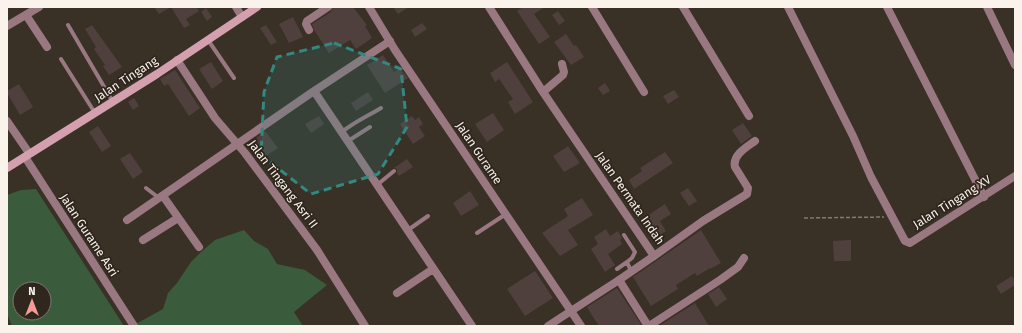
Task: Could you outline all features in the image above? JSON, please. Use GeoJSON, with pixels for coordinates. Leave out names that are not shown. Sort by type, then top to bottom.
{"type":"FeatureCollection","features":[{"type":"Feature","properties":{"kind":"main road","name":"Jalan Tingang"},"geometry":{"type":"LineString","coordinates":[[7,168],[95,114],[257,7]]}},
{"type":"Feature","properties":{"kind":"street"},"geometry":{"type":"LineString","coordinates":[[7,26],[39,7]]}},
{"type":"Feature","properties":{"kind":"street"},"geometry":{"type":"LineString","coordinates":[[236,7],[242,17]]}},
{"type":"Feature","properties":{"kind":"street"},"geometry":{"type":"LineString","coordinates":[[309,30],[306,24],[307,21],[328,7]]}},
{"type":"Feature","properties":{"kind":"street","name":"Jalan Gurame"},"geometry":{"type":"LineString","coordinates":[[369,7],[390,41],[581,326]]}},
{"type":"Feature","properties":{"kind":"street","name":"Jalan Permata Indah"},"geometry":{"type":"LineString","coordinates":[[489,7],[654,256],[703,221],[748,194],[748,188],[734,163],[737,157],[755,141]]}},
{"type":"Feature","properties":{"kind":"street"},"geometry":{"type":"LineString","coordinates":[[592,7],[644,92]]}},
{"type":"Feature","properties":{"kind":"street"},"geometry":{"type":"LineString","coordinates":[[683,7],[749,116]]}},
{"type":"Feature","properties":{"kind":"street"},"geometry":{"type":"LineString","coordinates":[[788,7],[850,129],[871,177],[892,217]]}},
{"type":"Feature","properties":{"kind":"street"},"geometry":{"type":"LineString","coordinates":[[888,7],[984,196]]}},
{"type":"Feature","properties":{"kind":"street"},"geometry":{"type":"LineString","coordinates":[[987,7],[1015,65]]}},
{"type":"Feature","properties":{"kind":"street"},"geometry":{"type":"LineString","coordinates":[[26,15],[47,47]]}},
{"type":"Feature","properties":{"kind":"street"},"geometry":{"type":"LineString","coordinates":[[128,220],[238,145],[296,103],[390,41]]}},
{"type":"Feature","properties":{"kind":"street","name":"Jalan Tingang Asri II"},"geometry":{"type":"LineString","coordinates":[[177,60],[215,118],[238,145],[317,250],[365,326]]}},
{"type":"Feature","properties":{"kind":"street"},"geometry":{"type":"LineString","coordinates":[[544,92],[563,75],[564,72],[562,64]]}},
{"type":"Feature","properties":{"kind":"street"},"geometry":{"type":"LineString","coordinates":[[314,91],[472,326]]}},
{"type":"Feature","properties":{"kind":"street","name":"Jalan Gurame Asri"},"geometry":{"type":"LineString","coordinates":[[7,121],[134,326]]}},
{"type":"Feature","properties":{"kind":"street","name":"Jalan Tingang XV"},"geometry":{"type":"LineString","coordinates":[[892,217],[905,241],[909,243],[1015,176]]}},
{"type":"Feature","properties":{"kind":"street"},"geometry":{"type":"LineString","coordinates":[[161,197],[199,246]]}},
{"type":"Feature","properties":{"kind":"street"},"geometry":{"type":"LineString","coordinates":[[143,240],[178,218]]}},
{"type":"Feature","properties":{"kind":"street"},"geometry":{"type":"LineString","coordinates":[[548,326],[654,256]]}},
{"type":"Feature","properties":{"kind":"street"},"geometry":{"type":"LineString","coordinates":[[619,280],[648,326],[720,280],[738,267],[744,258]]}},
{"type":"Feature","properties":{"kind":"street"},"geometry":{"type":"LineString","coordinates":[[397,293],[433,269]]}},
{"type":"Feature","properties":{"kind":"lane"},"geometry":{"type":"LineString","coordinates":[[68,25],[113,102]]}},
{"type":"Feature","properties":{"kind":"lane"},"geometry":{"type":"LineString","coordinates":[[208,40],[234,78]]}},
{"type":"Feature","properties":{"kind":"lane"},"geometry":{"type":"LineString","coordinates":[[61,59],[95,114]]}},
{"type":"Feature","properties":{"kind":"lane"},"geometry":{"type":"LineString","coordinates":[[341,132],[352,123],[360,121],[381,108]]}},
{"type":"Feature","properties":{"kind":"lane"},"geometry":{"type":"LineString","coordinates":[[347,142],[370,127]]}},
{"type":"Feature","properties":{"kind":"lane"},"geometry":{"type":"LineString","coordinates":[[377,185],[394,171]]}},
{"type":"Feature","properties":{"kind":"lane"},"geometry":{"type":"LineString","coordinates":[[146,188],[161,197]]}},
{"type":"Feature","properties":{"kind":"lane"},"geometry":{"type":"LineString","coordinates":[[477,233],[506,214]]}},
{"type":"Feature","properties":{"kind":"lane"},"geometry":{"type":"LineString","coordinates":[[407,230],[428,216]]}},
{"type":"Feature","properties":{"kind":"lane"},"geometry":{"type":"LineString","coordinates":[[616,269],[632,258],[634,252],[624,235]]}},
{"type":"Feature","properties":{"kind":"lane"},"geometry":{"type":"LineString","coordinates":[[627,262],[631,272]]}},
{"type":"Feature","properties":{"kind":"path"},"geometry":{"type":"LineString","coordinates":[[804,218],[892,217]]}},
{"type":"Feature","properties":{"kind":"highlighted area"},"geometry":{"type":"Polygon","coordinates":[[[334,43],[401,69],[407,127],[378,174],[311,194],[261,155],[264,92],[277,57],[334,43]]]}},
{"type":"Feature","properties":{"kind":"green space"},"geometry":{"type":"Polygon","coordinates":[[[36,189],[124,326],[12,326],[7,314],[7,195],[21,190],[36,189]]]}},
{"type":"Feature","properties":{"kind":"green space"},"geometry":{"type":"Polygon","coordinates":[[[244,230],[254,241],[268,249],[277,264],[305,270],[327,285],[294,312],[303,326],[132,326],[163,309],[168,293],[177,283],[191,262],[202,251],[215,240],[244,230]]]}},
{"type":"Feature","properties":{"kind":"building"},"geometry":{"type":"Polygon","coordinates":[[[154,7],[171,7],[159,14],[154,7]]]}},
{"type":"Feature","properties":{"kind":"building"},"geometry":{"type":"Polygon","coordinates":[[[171,7],[196,7],[199,11],[186,19],[190,25],[184,28],[171,7]]]}},
{"type":"Feature","properties":{"kind":"building"},"geometry":{"type":"Polygon","coordinates":[[[333,7],[353,7],[367,25],[365,26],[372,38],[356,49],[350,40],[329,53],[314,30],[312,24],[331,12],[333,7]]]}},
{"type":"Feature","properties":{"kind":"building"},"geometry":{"type":"Polygon","coordinates":[[[393,7],[409,7],[398,14],[393,7]]]}},
{"type":"Feature","properties":{"kind":"building"},"geometry":{"type":"Polygon","coordinates":[[[523,7],[545,7],[534,14],[550,37],[539,44],[517,11],[523,7]]]}},
{"type":"Feature","properties":{"kind":"building"},"geometry":{"type":"Polygon","coordinates":[[[206,8],[212,17],[207,21],[201,12],[206,8]]]}},
{"type":"Feature","properties":{"kind":"building"},"geometry":{"type":"Polygon","coordinates":[[[558,11],[565,21],[559,25],[552,15],[558,11]]]}},
{"type":"Feature","properties":{"kind":"building"},"geometry":{"type":"Polygon","coordinates":[[[293,17],[303,37],[289,43],[279,24],[293,17]]]}},
{"type":"Feature","properties":{"kind":"building"},"geometry":{"type":"Polygon","coordinates":[[[422,23],[427,29],[415,37],[411,30],[422,23]]]}},
{"type":"Feature","properties":{"kind":"building"},"geometry":{"type":"Polygon","coordinates":[[[92,25],[122,67],[109,75],[103,66],[105,65],[94,49],[96,47],[85,29],[92,25]]]}},
{"type":"Feature","properties":{"kind":"building"},"geometry":{"type":"Polygon","coordinates":[[[266,25],[277,42],[271,45],[260,28],[266,25]]]}},
{"type":"Feature","properties":{"kind":"building"},"geometry":{"type":"Polygon","coordinates":[[[566,34],[584,57],[571,65],[554,42],[566,34]]]}},
{"type":"Feature","properties":{"kind":"building"},"geometry":{"type":"Polygon","coordinates":[[[383,55],[394,72],[400,68],[408,78],[385,93],[367,65],[383,55]]]}},
{"type":"Feature","properties":{"kind":"building"},"geometry":{"type":"Polygon","coordinates":[[[211,62],[223,81],[212,89],[199,69],[211,62]]]}},
{"type":"Feature","properties":{"kind":"building"},"geometry":{"type":"Polygon","coordinates":[[[507,62],[533,102],[515,114],[508,102],[513,99],[499,79],[495,82],[490,73],[507,62]]]}},
{"type":"Feature","properties":{"kind":"building"},"geometry":{"type":"Polygon","coordinates":[[[175,70],[200,108],[189,116],[168,84],[164,86],[160,79],[175,70]]]}},
{"type":"Feature","properties":{"kind":"building"},"geometry":{"type":"Polygon","coordinates":[[[605,83],[610,91],[603,95],[598,88],[605,83]]]}},
{"type":"Feature","properties":{"kind":"building"},"geometry":{"type":"Polygon","coordinates":[[[19,84],[33,107],[20,115],[7,93],[7,91],[19,84]]]}},
{"type":"Feature","properties":{"kind":"building"},"geometry":{"type":"Polygon","coordinates":[[[674,90],[679,97],[668,104],[663,96],[674,90]]]}},
{"type":"Feature","properties":{"kind":"building"},"geometry":{"type":"Polygon","coordinates":[[[368,92],[373,100],[356,111],[351,103],[368,92]]]}},
{"type":"Feature","properties":{"kind":"building"},"geometry":{"type":"Polygon","coordinates":[[[134,98],[139,106],[133,110],[128,102],[134,98]]]}},
{"type":"Feature","properties":{"kind":"building"},"geometry":{"type":"Polygon","coordinates":[[[493,113],[504,130],[487,142],[475,124],[493,113]]]}},
{"type":"Feature","properties":{"kind":"building"},"geometry":{"type":"Polygon","coordinates":[[[319,116],[324,124],[311,133],[305,124],[319,116]]]}},
{"type":"Feature","properties":{"kind":"building"},"geometry":{"type":"Polygon","coordinates":[[[412,116],[415,120],[419,117],[423,124],[419,127],[425,136],[413,144],[400,124],[412,116]]]}},
{"type":"Feature","properties":{"kind":"building"},"geometry":{"type":"Polygon","coordinates":[[[743,123],[752,136],[741,144],[732,130],[743,123]]]}},
{"type":"Feature","properties":{"kind":"building"},"geometry":{"type":"Polygon","coordinates":[[[98,126],[111,146],[102,152],[89,132],[98,126]]]}},
{"type":"Feature","properties":{"kind":"building"},"geometry":{"type":"Polygon","coordinates":[[[265,131],[278,148],[266,156],[255,139],[265,131]]]}},
{"type":"Feature","properties":{"kind":"building"},"geometry":{"type":"Polygon","coordinates":[[[568,146],[580,163],[564,172],[553,156],[568,146]]]}},
{"type":"Feature","properties":{"kind":"building"},"geometry":{"type":"Polygon","coordinates":[[[665,152],[673,163],[634,189],[629,180],[642,171],[640,168],[665,152]]]}},
{"type":"Feature","properties":{"kind":"building"},"geometry":{"type":"Polygon","coordinates":[[[130,153],[143,172],[133,179],[120,159],[130,153]]]}},
{"type":"Feature","properties":{"kind":"building"},"geometry":{"type":"Polygon","coordinates":[[[407,159],[413,167],[399,176],[397,169],[394,168],[407,159]]]}},
{"type":"Feature","properties":{"kind":"building"},"geometry":{"type":"Polygon","coordinates":[[[688,188],[697,201],[689,206],[680,193],[688,188]]]}},
{"type":"Feature","properties":{"kind":"building"},"geometry":{"type":"Polygon","coordinates":[[[470,191],[479,205],[461,216],[453,203],[470,191]]]}},
{"type":"Feature","properties":{"kind":"building"},"geometry":{"type":"Polygon","coordinates":[[[582,198],[593,215],[568,230],[578,245],[560,256],[542,233],[568,216],[564,209],[582,198]]]}},
{"type":"Feature","properties":{"kind":"building"},"geometry":{"type":"Polygon","coordinates":[[[665,204],[671,214],[660,221],[666,231],[657,237],[644,218],[665,204]]]}},
{"type":"Feature","properties":{"kind":"building"},"geometry":{"type":"Polygon","coordinates":[[[606,229],[610,236],[618,231],[622,238],[620,240],[622,244],[608,254],[615,265],[605,272],[591,249],[598,244],[594,237],[606,229]]]}},
{"type":"Feature","properties":{"kind":"building"},"geometry":{"type":"Polygon","coordinates":[[[701,230],[721,263],[697,276],[695,273],[676,285],[678,289],[651,306],[633,277],[701,230]]]}},
{"type":"Feature","properties":{"kind":"building"},"geometry":{"type":"Polygon","coordinates":[[[851,240],[851,261],[834,261],[833,241],[851,240]]]}},
{"type":"Feature","properties":{"kind":"building"},"geometry":{"type":"Polygon","coordinates":[[[535,271],[553,298],[525,316],[507,289],[535,271]]]}},
{"type":"Feature","properties":{"kind":"building"},"geometry":{"type":"Polygon","coordinates":[[[1012,276],[1015,281],[1015,285],[1001,294],[996,286],[1012,276]]]}},
{"type":"Feature","properties":{"kind":"building"},"geometry":{"type":"Polygon","coordinates":[[[719,287],[727,299],[716,307],[708,294],[719,287]]]}},
{"type":"Feature","properties":{"kind":"building"},"geometry":{"type":"Polygon","coordinates":[[[617,288],[642,326],[599,326],[593,317],[587,307],[617,288]]]}},
{"type":"Feature","properties":{"kind":"building"},"geometry":{"type":"Polygon","coordinates":[[[695,303],[709,326],[663,326],[662,324],[695,303]]]}}]}
